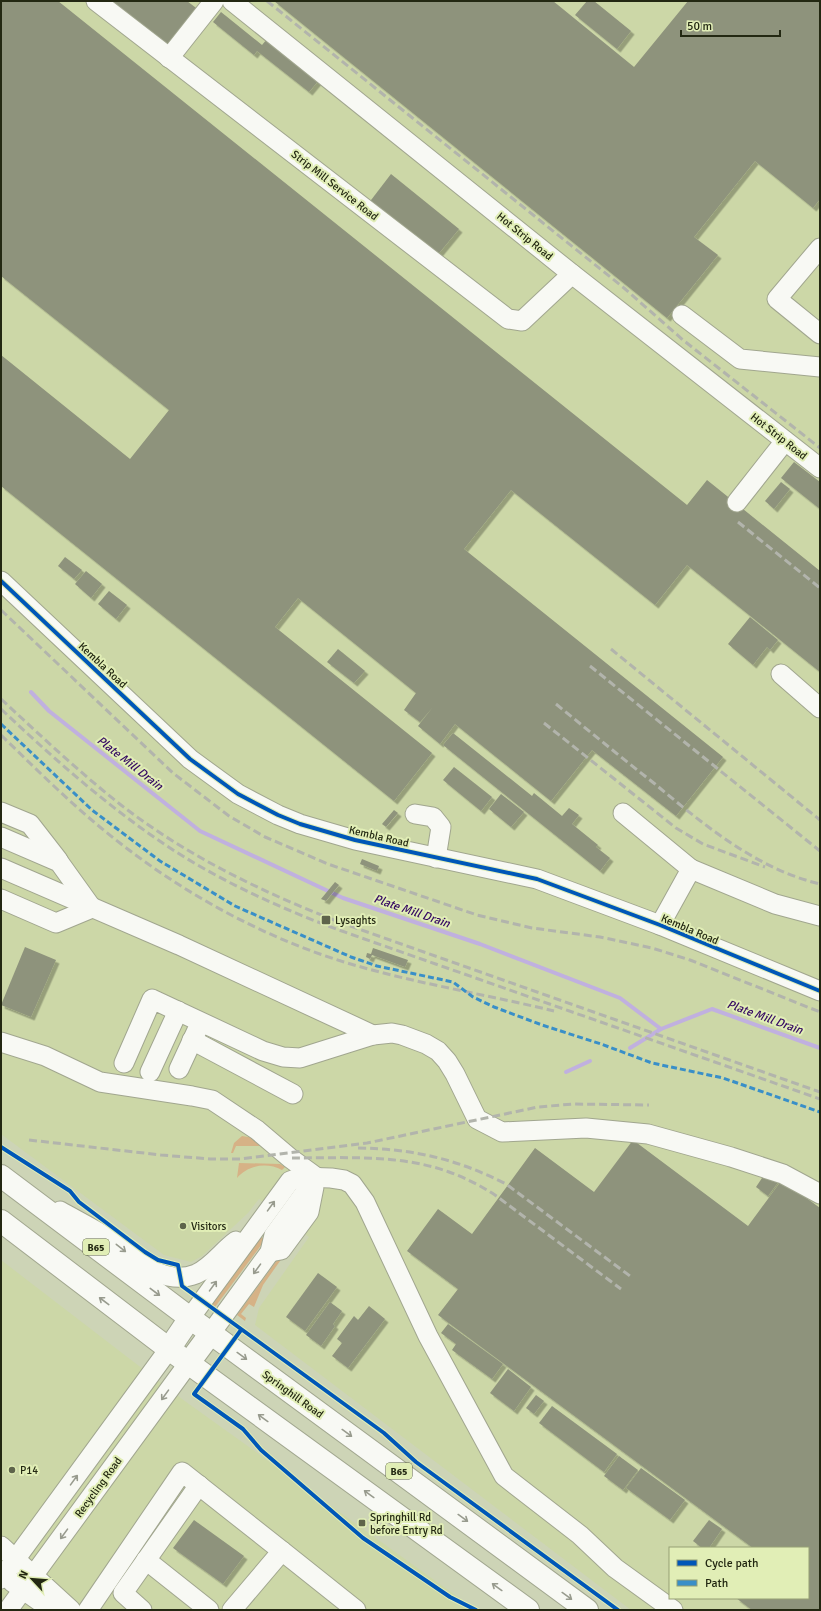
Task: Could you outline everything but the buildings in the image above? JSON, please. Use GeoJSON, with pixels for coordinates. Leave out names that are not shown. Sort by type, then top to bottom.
{"type":"FeatureCollection","features":[{"type":"Feature","properties":{"kind":"main road","name":"Springhill Road"},"geometry":{"type":"LineString","coordinates":[[8,1181],[210,1333],[587,1610]]}},
{"type":"Feature","properties":{"kind":"main road"},"geometry":{"type":"LineString","coordinates":[[1,1221],[169,1350],[528,1610]]}},
{"type":"Feature","properties":{"kind":"main road"},"geometry":{"type":"LineString","coordinates":[[169,1350],[190,1318]]}},
{"type":"Feature","properties":{"kind":"main road"},"geometry":{"type":"LineString","coordinates":[[188,1364],[210,1333]]}},
{"type":"Feature","properties":{"kind":"street","name":"Strip Mill Service Road"},"geometry":{"type":"LineString","coordinates":[[96,1],[508,319],[522,321],[572,274]]}},
{"type":"Feature","properties":{"kind":"street"},"geometry":{"type":"LineString","coordinates":[[169,58],[214,1]]}},
{"type":"Feature","properties":{"kind":"street","name":"Hot Strip Road"},"geometry":{"type":"LineString","coordinates":[[232,1],[572,274],[820,468]]}},
{"type":"Feature","properties":{"kind":"street"},"geometry":{"type":"LineString","coordinates":[[820,248],[777,300],[820,334]]}},
{"type":"Feature","properties":{"kind":"street"},"geometry":{"type":"LineString","coordinates":[[682,315],[740,359],[820,367]]}},
{"type":"Feature","properties":{"kind":"street"},"geometry":{"type":"LineString","coordinates":[[738,502],[786,441]]}},
{"type":"Feature","properties":{"kind":"street","name":"Kembla Road"},"geometry":{"type":"LineString","coordinates":[[1,581],[190,759],[238,794],[278,815],[300,824],[355,840],[507,872],[536,880],[660,925],[820,991]]}},
{"type":"Feature","properties":{"kind":"street"},"geometry":{"type":"LineString","coordinates":[[781,674],[820,708]]}},
{"type":"Feature","properties":{"kind":"street"},"geometry":{"type":"LineString","coordinates":[[1,812],[30,824],[92,908]]}},
{"type":"Feature","properties":{"kind":"street"},"geometry":{"type":"LineString","coordinates":[[623,813],[691,869],[775,904],[820,916]]}},
{"type":"Feature","properties":{"kind":"street"},"geometry":{"type":"LineString","coordinates":[[415,814],[433,817],[441,827],[436,858]]}},
{"type":"Feature","properties":{"kind":"street"},"geometry":{"type":"LineString","coordinates":[[1,837],[59,862]]}},
{"type":"Feature","properties":{"kind":"street"},"geometry":{"type":"LineString","coordinates":[[1,868],[178,945],[373,1036]]}},
{"type":"Feature","properties":{"kind":"street"},"geometry":{"type":"LineString","coordinates":[[660,925],[691,869]]}},
{"type":"Feature","properties":{"kind":"street"},"geometry":{"type":"LineString","coordinates":[[1,899],[56,923],[92,908]]}},
{"type":"Feature","properties":{"kind":"street"},"geometry":{"type":"LineString","coordinates":[[124,1063],[152,999],[263,1051],[292,1058],[311,1056],[373,1036],[387,1034],[402,1035],[426,1044],[438,1051],[447,1061],[455,1074],[477,1119],[502,1132],[586,1128],[648,1134],[731,1156],[783,1174],[820,1194]]}},
{"type":"Feature","properties":{"kind":"street"},"geometry":{"type":"LineString","coordinates":[[150,1072],[178,1011]]}},
{"type":"Feature","properties":{"kind":"street"},"geometry":{"type":"LineString","coordinates":[[179,1069],[200,1021]]}},
{"type":"Feature","properties":{"kind":"street"},"geometry":{"type":"LineString","coordinates":[[192,1040],[293,1094]]}},
{"type":"Feature","properties":{"kind":"street"},"geometry":{"type":"LineString","coordinates":[[1,1042],[45,1056],[100,1082],[212,1100],[257,1130],[290,1158],[316,1177]]}},
{"type":"Feature","properties":{"kind":"street"},"geometry":{"type":"LineString","coordinates":[[190,1318],[292,1180],[301,1177],[316,1177],[336,1178],[349,1182],[365,1202],[428,1336],[504,1476],[580,1535],[615,1568],[673,1610]]}},
{"type":"Feature","properties":{"kind":"street"},"geometry":{"type":"LineString","coordinates":[[210,1333],[316,1177]]}},
{"type":"Feature","properties":{"kind":"street"},"geometry":{"type":"LineString","coordinates":[[8,1181],[109,1238],[140,1262],[171,1277],[187,1277],[202,1270],[259,1223]]}},
{"type":"Feature","properties":{"kind":"street"},"geometry":{"type":"LineString","coordinates":[[259,1223],[272,1243]]}},
{"type":"Feature","properties":{"kind":"street"},"geometry":{"type":"LineString","coordinates":[[4,1572],[169,1350]]}},
{"type":"Feature","properties":{"kind":"street","name":"Recycling Road"},"geometry":{"type":"LineString","coordinates":[[8,1610],[188,1364]]}},
{"type":"Feature","properties":{"kind":"street"},"geometry":{"type":"LineString","coordinates":[[88,1610],[182,1472],[356,1610]]}},
{"type":"Feature","properties":{"kind":"street"},"geometry":{"type":"LineString","coordinates":[[142,1610],[123,1593],[199,1485]]}},
{"type":"Feature","properties":{"kind":"street"},"geometry":{"type":"LineString","coordinates":[[1,1546],[4,1572]]}},
{"type":"Feature","properties":{"kind":"street"},"geometry":{"type":"LineString","coordinates":[[232,1610],[282,1551]]}},
{"type":"Feature","properties":{"kind":"street"},"geometry":{"type":"LineString","coordinates":[[146,1560],[209,1610]]}},
{"type":"Feature","properties":{"kind":"street"},"geometry":{"type":"LineString","coordinates":[[4,1572],[27,1583],[71,1610]]}},
{"type":"Feature","properties":{"kind":"street"},"geometry":{"type":"LineString","coordinates":[[27,1583],[52,1610]]}},
{"type":"Feature","properties":{"kind":"shaded area"},"geometry":{"type":"Polygon","coordinates":[[[1,1],[820,1],[820,1610],[631,1610],[255,1325],[259,1308],[309,1237],[259,1199],[248,1213],[202,1256],[191,1262],[164,1255],[1,1134],[1,1]]]}},
{"type":"Feature","properties":{"kind":"shaded area"},"geometry":{"type":"Polygon","coordinates":[[[242,1136],[254,1138],[265,1146],[236,1146],[233,1153],[231,1153],[234,1143],[242,1136]]]}},
{"type":"Feature","properties":{"kind":"shaded area"},"geometry":{"type":"Polygon","coordinates":[[[239,1163],[280,1164],[285,1167],[282,1170],[270,1166],[258,1166],[247,1170],[237,1178],[239,1163]]]}},
{"type":"Feature","properties":{"kind":"shaded area"},"geometry":{"type":"Polygon","coordinates":[[[258,1235],[263,1238],[262,1244],[215,1307],[208,1302],[258,1235]]]}},
{"type":"Feature","properties":{"kind":"shaded area"},"geometry":{"type":"Polygon","coordinates":[[[283,1252],[285,1254],[263,1285],[254,1307],[249,1304],[241,1314],[246,1318],[245,1321],[237,1315],[283,1252]]]}},
{"type":"Feature","properties":{"kind":"shaded area"},"geometry":{"type":"Polygon","coordinates":[[[1,1260],[182,1399],[476,1610],[1,1610],[1,1260]]]}},
{"type":"Feature","properties":{"kind":"waterway","name":"Plate Mill Drain"},"geometry":{"type":"LineString","coordinates":[[31,692],[49,711],[200,831],[343,898],[480,944],[620,998],[661,1029],[712,1009],[820,1048]]}},
{"type":"Feature","properties":{"kind":"waterway"},"geometry":{"type":"LineString","coordinates":[[630,1048],[661,1029]]}},
{"type":"Feature","properties":{"kind":"waterway"},"geometry":{"type":"LineString","coordinates":[[566,1072],[590,1061]]}},
{"type":"Feature","properties":{"kind":"railway"},"geometry":{"type":"LineString","coordinates":[[267,1],[624,288],[683,340],[820,448]]}},
{"type":"Feature","properties":{"kind":"railway"},"geometry":{"type":"LineString","coordinates":[[738,522],[820,588]]}},
{"type":"Feature","properties":{"kind":"railway"},"geometry":{"type":"LineString","coordinates":[[1,610],[173,773],[229,816],[265,837],[328,864],[477,915],[532,928],[600,937],[652,948],[690,960],[820,1012]]}},
{"type":"Feature","properties":{"kind":"railway"},"geometry":{"type":"LineString","coordinates":[[611,649],[820,820]]}},
{"type":"Feature","properties":{"kind":"railway"},"geometry":{"type":"LineString","coordinates":[[590,666],[820,851]]}},
{"type":"Feature","properties":{"kind":"railway"},"geometry":{"type":"LineString","coordinates":[[1,699],[45,740],[121,805],[172,841],[199,857],[254,885],[339,922],[820,1092]]}},
{"type":"Feature","properties":{"kind":"railway"},"geometry":{"type":"LineString","coordinates":[[556,704],[693,815],[732,844],[775,868],[820,884]]}},
{"type":"Feature","properties":{"kind":"railway"},"geometry":{"type":"LineString","coordinates":[[1,709],[81,781],[123,815],[187,859],[228,882],[293,912],[336,929],[820,1099]]}},
{"type":"Feature","properties":{"kind":"railway"},"geometry":{"type":"LineString","coordinates":[[544,723],[676,828],[703,844],[765,867]]}},
{"type":"Feature","properties":{"kind":"railway"},"geometry":{"type":"LineString","coordinates":[[1,735],[52,785],[106,832],[133,853],[160,873],[189,891],[249,924],[312,951],[344,962],[422,982],[554,1011]]}},
{"type":"Feature","properties":{"kind":"railway"},"geometry":{"type":"LineString","coordinates":[[29,1140],[161,1155],[210,1159],[240,1159],[367,1143],[538,1107],[573,1104],[649,1105]]}},
{"type":"Feature","properties":{"kind":"railway"},"geometry":{"type":"LineString","coordinates":[[358,1148],[417,1153],[452,1162],[488,1175],[506,1184],[630,1276]]}},
{"type":"Feature","properties":{"kind":"railway"},"geometry":{"type":"LineString","coordinates":[[292,1158],[372,1158],[411,1162],[455,1174],[473,1182],[495,1195],[621,1289]]}},
{"type":"Feature","properties":{"kind":"marked path"},"geometry":{"type":"LineString","coordinates":[[1,724],[92,810],[160,861],[235,906],[351,957],[377,966],[453,982],[473,997],[494,1007],[542,1025],[601,1044],[652,1063],[723,1078],[820,1112]]}},
{"type":"Feature","properties":{"kind":"cycle path"},"geometry":{"type":"LineString","coordinates":[[1,581],[190,759],[238,794],[278,815],[300,824],[355,840],[537,879],[660,925],[820,991]]}},
{"type":"Feature","properties":{"kind":"cycle path"},"geometry":{"type":"LineString","coordinates":[[1,1147],[70,1191],[79,1202],[145,1252],[158,1260],[178,1265],[182,1286],[384,1433],[416,1462],[618,1610]]}},
{"type":"Feature","properties":{"kind":"cycle path"},"geometry":{"type":"LineString","coordinates":[[241,1330],[194,1394],[243,1429],[261,1450],[363,1538],[450,1597],[476,1610]]}},
{"type":"Feature","properties":{"kind":"place","name":"Lysaghts"},"geometry":{"type":"Point","coordinates":[326,920]}},
{"type":"Feature","properties":{"kind":"place","name":"Visitors"},"geometry":{"type":"Point","coordinates":[183,1226]}},
{"type":"Feature","properties":{"kind":"place","name":"P14"},"geometry":{"type":"Point","coordinates":[12,1470]}},
{"type":"Feature","properties":{"kind":"place","name":"Springhill Rd before Entry Rd"},"geometry":{"type":"Point","coordinates":[362,1523]}}]}
